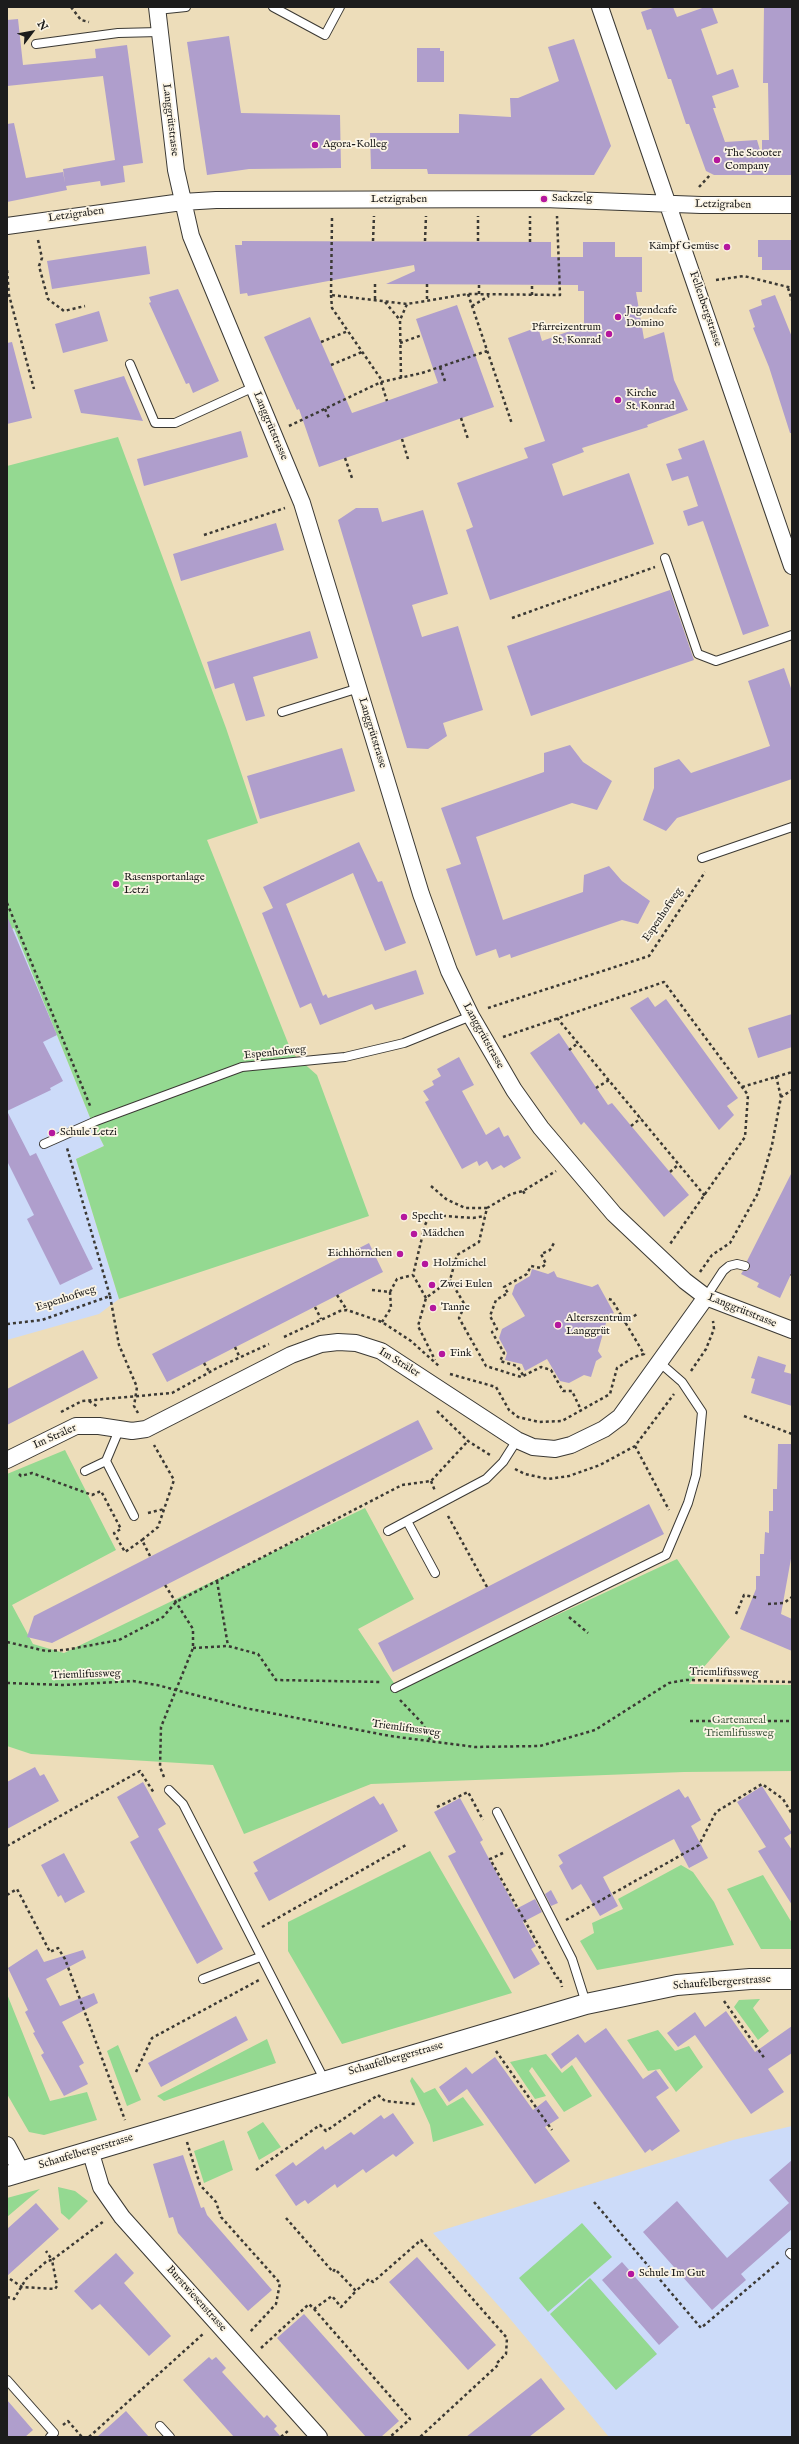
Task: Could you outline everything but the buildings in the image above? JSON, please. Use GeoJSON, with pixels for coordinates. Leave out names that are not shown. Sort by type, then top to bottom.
{"type":"FeatureCollection","features":[{"type":"Feature","properties":{"kind":"street","name":"Fellenbergstrasse"},"geometry":{"type":"LineString","coordinates":[[600,7],[669,203],[792,566]]}},
{"type":"Feature","properties":{"kind":"street","name":"Langgrütstrasse"},"geometry":{"type":"LineString","coordinates":[[157,9],[176,170],[182,202],[191,236],[302,503],[436,937],[514,1090],[569,1164],[619,1219],[684,1281],[706,1297],[792,1330]]}},
{"type":"Feature","properties":{"kind":"street","name":"Letzigraben"},"geometry":{"type":"LineString","coordinates":[[7,226],[182,202],[544,199],[792,205]]}},
{"type":"Feature","properties":{"kind":"street","name":"Im Sträler"},"geometry":{"type":"LineString","coordinates":[[7,1460],[76,1426],[99,1426],[119,1430],[146,1429],[291,1355],[321,1344],[338,1342],[356,1343],[381,1350],[517,1440],[533,1447],[555,1449],[586,1440],[620,1417],[706,1297]]}},
{"type":"Feature","properties":{"kind":"street","name":"Schaufelbergerstrasse"},"geometry":{"type":"LineString","coordinates":[[14,2174],[90,2150],[586,2004],[677,1984],[792,1979]]}},
{"type":"Feature","properties":{"kind":"street"},"geometry":{"type":"LineString","coordinates":[[7,2145],[14,2174]]}},
{"type":"Feature","properties":{"kind":"street","name":"Burstwiesenstrasse"},"geometry":{"type":"LineString","coordinates":[[90,2150],[102,2187],[107,2197],[122,2217],[319,2437]]}},
{"type":"Feature","properties":{"kind":"lane"},"geometry":{"type":"LineString","coordinates":[[157,9],[186,7]]}},
{"type":"Feature","properties":{"kind":"lane"},"geometry":{"type":"LineString","coordinates":[[272,7],[325,35],[340,7]]}},
{"type":"Feature","properties":{"kind":"lane"},"geometry":{"type":"LineString","coordinates":[[36,44],[118,33],[159,32]]}},
{"type":"Feature","properties":{"kind":"lane"},"geometry":{"type":"LineString","coordinates":[[130,364],[155,423],[160,424],[175,423],[254,387]]}},
{"type":"Feature","properties":{"kind":"lane"},"geometry":{"type":"LineString","coordinates":[[666,561],[698,654],[716,661],[792,635]]}},
{"type":"Feature","properties":{"kind":"lane"},"geometry":{"type":"LineString","coordinates":[[282,712],[359,688]]}},
{"type":"Feature","properties":{"kind":"lane"},"geometry":{"type":"LineString","coordinates":[[702,858],[792,827]]}},
{"type":"Feature","properties":{"kind":"lane","name":"Espenhofweg"},"geometry":{"type":"LineString","coordinates":[[44,1144],[96,1121],[242,1067],[345,1057],[404,1043],[476,1013]]}},
{"type":"Feature","properties":{"kind":"lane"},"geometry":{"type":"LineString","coordinates":[[706,1297],[723,1271],[729,1266],[737,1264],[745,1266]]}},
{"type":"Feature","properties":{"kind":"lane"},"geometry":{"type":"LineString","coordinates":[[395,1688],[666,1554],[688,1503],[696,1475],[702,1412],[682,1382],[659,1362]]}},
{"type":"Feature","properties":{"kind":"lane"},"geometry":{"type":"LineString","coordinates":[[85,1471],[106,1461],[119,1430]]}},
{"type":"Feature","properties":{"kind":"lane"},"geometry":{"type":"LineString","coordinates":[[388,1531],[486,1479],[503,1462],[517,1440]]}},
{"type":"Feature","properties":{"kind":"lane"},"geometry":{"type":"LineString","coordinates":[[106,1461],[134,1516]]}},
{"type":"Feature","properties":{"kind":"lane"},"geometry":{"type":"LineString","coordinates":[[407,1521],[435,1573]]}},
{"type":"Feature","properties":{"kind":"lane"},"geometry":{"type":"LineString","coordinates":[[168,1790],[183,1804],[260,1958],[325,2081]]}},
{"type":"Feature","properties":{"kind":"lane"},"geometry":{"type":"LineString","coordinates":[[497,1812],[572,1959],[586,2004]]}},
{"type":"Feature","properties":{"kind":"lane"},"geometry":{"type":"LineString","coordinates":[[203,1979],[260,1958]]}},
{"type":"Feature","properties":{"kind":"lane"},"geometry":{"type":"LineString","coordinates":[[7,2380],[54,2433],[50,2437]]}},
{"type":"Feature","properties":{"kind":"lane"},"geometry":{"type":"LineString","coordinates":[[160,2426],[170,2437]]}},
{"type":"Feature","properties":{"kind":"path"},"geometry":{"type":"LineString","coordinates":[[697,190],[711,174]]}},
{"type":"Feature","properties":{"kind":"path"},"geometry":{"type":"LineString","coordinates":[[332,216],[332,308],[382,382],[387,401]]}},
{"type":"Feature","properties":{"kind":"path"},"geometry":{"type":"LineString","coordinates":[[373,241],[374,216]]}},
{"type":"Feature","properties":{"kind":"path"},"geometry":{"type":"LineString","coordinates":[[425,241],[426,216]]}},
{"type":"Feature","properties":{"kind":"path"},"geometry":{"type":"LineString","coordinates":[[478,216],[478,241]]}},
{"type":"Feature","properties":{"kind":"path"},"geometry":{"type":"LineString","coordinates":[[530,216],[530,242]]}},
{"type":"Feature","properties":{"kind":"path"},"geometry":{"type":"LineString","coordinates":[[331,295],[407,304],[468,294],[489,296],[560,295],[557,216]]}},
{"type":"Feature","properties":{"kind":"path"},"geometry":{"type":"LineString","coordinates":[[37,237],[42,258],[39,266],[48,299],[64,311],[85,306]]}},
{"type":"Feature","properties":{"kind":"path"},"geometry":{"type":"LineString","coordinates":[[7,270],[9,295],[34,389]]}},
{"type":"Feature","properties":{"kind":"path"},"geometry":{"type":"LineString","coordinates":[[716,280],[744,276],[792,288]]}},
{"type":"Feature","properties":{"kind":"path"},"geometry":{"type":"LineString","coordinates":[[375,284],[375,300]]}},
{"type":"Feature","properties":{"kind":"path"},"geometry":{"type":"LineString","coordinates":[[427,284],[427,301]]}},
{"type":"Feature","properties":{"kind":"path"},"geometry":{"type":"LineString","coordinates":[[479,285],[479,294]]}},
{"type":"Feature","properties":{"kind":"path"},"geometry":{"type":"LineString","coordinates":[[532,285],[532,295]]}},
{"type":"Feature","properties":{"kind":"path"},"geometry":{"type":"LineString","coordinates":[[788,288],[792,300]]}},
{"type":"Feature","properties":{"kind":"path"},"geometry":{"type":"LineString","coordinates":[[468,294],[512,424]]}},
{"type":"Feature","properties":{"kind":"path"},"geometry":{"type":"LineString","coordinates":[[472,306],[489,296]]}},
{"type":"Feature","properties":{"kind":"path"},"geometry":{"type":"LineString","coordinates":[[385,301],[400,320]]}},
{"type":"Feature","properties":{"kind":"path"},"geometry":{"type":"LineString","coordinates":[[401,378],[400,320],[407,304]]}},
{"type":"Feature","properties":{"kind":"path"},"geometry":{"type":"LineString","coordinates":[[321,342],[348,331]]}},
{"type":"Feature","properties":{"kind":"path"},"geometry":{"type":"LineString","coordinates":[[400,343],[422,335]]}},
{"type":"Feature","properties":{"kind":"path"},"geometry":{"type":"LineString","coordinates":[[285,427],[382,382],[440,367],[487,351]]}},
{"type":"Feature","properties":{"kind":"path"},"geometry":{"type":"LineString","coordinates":[[331,364],[362,352]]}},
{"type":"Feature","properties":{"kind":"path"},"geometry":{"type":"LineString","coordinates":[[440,367],[445,381]]}},
{"type":"Feature","properties":{"kind":"path"},"geometry":{"type":"LineString","coordinates":[[325,409],[330,420]]}},
{"type":"Feature","properties":{"kind":"path"},"geometry":{"type":"LineString","coordinates":[[461,418],[468,439]]}},
{"type":"Feature","properties":{"kind":"path"},"geometry":{"type":"LineString","coordinates":[[402,439],[408,459]]}},
{"type":"Feature","properties":{"kind":"path"},"geometry":{"type":"LineString","coordinates":[[345,458],[352,478]]}},
{"type":"Feature","properties":{"kind":"path"},"geometry":{"type":"LineString","coordinates":[[204,535],[289,506]]}},
{"type":"Feature","properties":{"kind":"path"},"geometry":{"type":"LineString","coordinates":[[512,618],[666,561]]}},
{"type":"Feature","properties":{"kind":"path","name":"Espenhofweg"},"geometry":{"type":"LineString","coordinates":[[476,1013],[649,956],[706,873],[702,858]]}},
{"type":"Feature","properties":{"kind":"path"},"geometry":{"type":"LineString","coordinates":[[7,903],[96,1121]]}},
{"type":"Feature","properties":{"kind":"path"},"geometry":{"type":"LineString","coordinates":[[497,1039],[557,1017],[664,982],[748,1095],[745,1137],[705,1196],[666,1248]]}},
{"type":"Feature","properties":{"kind":"path"},"geometry":{"type":"LineString","coordinates":[[557,1017],[705,1196]]}},
{"type":"Feature","properties":{"kind":"path"},"geometry":{"type":"LineString","coordinates":[[569,1050],[578,1043]]}},
{"type":"Feature","properties":{"kind":"path"},"geometry":{"type":"LineString","coordinates":[[742,1087],[792,1072]]}},
{"type":"Feature","properties":{"kind":"path"},"geometry":{"type":"LineString","coordinates":[[698,1274],[712,1255],[730,1243],[758,1193],[772,1145],[780,1097],[776,1076]]}},
{"type":"Feature","properties":{"kind":"path"},"geometry":{"type":"LineString","coordinates":[[596,1088],[609,1080]]}},
{"type":"Feature","properties":{"kind":"path"},"geometry":{"type":"LineString","coordinates":[[780,1097],[792,1090]]}},
{"type":"Feature","properties":{"kind":"path"},"geometry":{"type":"LineString","coordinates":[[631,1126],[641,1118]]}},
{"type":"Feature","properties":{"kind":"path","name":"Espenhofweg"},"geometry":{"type":"LineString","coordinates":[[7,1324],[42,1320],[110,1296],[63,1136]]}},
{"type":"Feature","properties":{"kind":"path"},"geometry":{"type":"LineString","coordinates":[[670,1172],[679,1164]]}},
{"type":"Feature","properties":{"kind":"path"},"geometry":{"type":"LineString","coordinates":[[431,1186],[446,1199],[465,1208],[487,1208],[558,1170]]}},
{"type":"Feature","properties":{"kind":"path"},"geometry":{"type":"LineString","coordinates":[[523,1190],[526,1196]]}},
{"type":"Feature","properties":{"kind":"path"},"geometry":{"type":"LineString","coordinates":[[437,1363],[418,1326],[426,1298],[450,1280],[457,1255],[479,1242],[487,1208]]}},
{"type":"Feature","properties":{"kind":"path"},"geometry":{"type":"LineString","coordinates":[[426,1298],[413,1275],[425,1225],[430,1215],[473,1218],[485,1216]]}},
{"type":"Feature","properties":{"kind":"path"},"geometry":{"type":"LineString","coordinates":[[523,1376],[517,1366],[500,1361],[504,1353],[492,1332],[497,1329],[490,1316],[496,1300],[508,1294],[504,1287],[527,1274],[531,1266],[541,1268],[546,1264],[541,1254],[550,1250],[554,1243]]}},
{"type":"Feature","properties":{"kind":"path"},"geometry":{"type":"LineString","coordinates":[[382,1322],[392,1308],[390,1292],[397,1279],[413,1275]]}},
{"type":"Feature","properties":{"kind":"path"},"geometry":{"type":"LineString","coordinates":[[450,1280],[465,1305],[458,1318],[486,1366],[521,1377],[541,1367],[551,1370],[563,1391],[572,1391],[581,1410]]}},
{"type":"Feature","properties":{"kind":"path"},"geometry":{"type":"LineString","coordinates":[[372,1290],[390,1292]]}},
{"type":"Feature","properties":{"kind":"path"},"geometry":{"type":"LineString","coordinates":[[338,1295],[347,1310]]}},
{"type":"Feature","properties":{"kind":"path"},"geometry":{"type":"LineString","coordinates":[[110,1296],[119,1345],[137,1387],[134,1406],[140,1417]]}},
{"type":"Feature","properties":{"kind":"path"},"geometry":{"type":"LineString","coordinates":[[280,1339],[321,1319],[340,1311],[347,1310],[382,1322],[411,1340],[445,1372],[496,1387],[509,1410],[518,1417],[539,1422],[562,1421],[610,1394],[617,1368],[634,1357],[644,1354],[624,1323],[612,1300],[606,1298]]}},
{"type":"Feature","properties":{"kind":"path"},"geometry":{"type":"LineString","coordinates":[[315,1306],[321,1319]]}},
{"type":"Feature","properties":{"kind":"path"},"geometry":{"type":"LineString","coordinates":[[624,1323],[637,1314]]}},
{"type":"Feature","properties":{"kind":"path"},"geometry":{"type":"LineString","coordinates":[[60,1413],[76,1403],[172,1393],[273,1342]]}},
{"type":"Feature","properties":{"kind":"path"},"geometry":{"type":"LineString","coordinates":[[235,1347],[240,1358]]}},
{"type":"Feature","properties":{"kind":"path"},"geometry":{"type":"LineString","coordinates":[[204,1363],[210,1373]]}},
{"type":"Feature","properties":{"kind":"path"},"geometry":{"type":"LineString","coordinates":[[435,1408],[468,1441],[494,1457]]}},
{"type":"Feature","properties":{"kind":"path"},"geometry":{"type":"LineString","coordinates":[[744,1416],[792,1434]]}},
{"type":"Feature","properties":{"kind":"path"},"geometry":{"type":"LineString","coordinates":[[32,1473],[92,1495],[101,1491],[121,1529],[114,1533],[125,1552],[158,1527],[174,1480],[151,1440]]}},
{"type":"Feature","properties":{"kind":"path"},"geometry":{"type":"LineString","coordinates":[[7,1642],[46,1651],[65,1650],[118,1640],[162,1616],[176,1602],[402,1485],[431,1481],[468,1441]]}},
{"type":"Feature","properties":{"kind":"path"},"geometry":{"type":"LineString","coordinates":[[511,1467],[525,1474],[548,1479],[569,1476],[600,1465],[634,1446],[678,1527]]}},
{"type":"Feature","properties":{"kind":"path"},"geometry":{"type":"LineString","coordinates":[[431,1481],[441,1503],[487,1587]]}},
{"type":"Feature","properties":{"kind":"path"},"geometry":{"type":"LineString","coordinates":[[142,1540],[150,1556]]}},
{"type":"Feature","properties":{"kind":"path"},"geometry":{"type":"LineString","coordinates":[[217,1581],[228,1646]]}},
{"type":"Feature","properties":{"kind":"path"},"geometry":{"type":"LineString","coordinates":[[7,1846],[140,1771],[156,1796],[168,1790],[160,1767],[161,1727],[193,1648],[193,1629],[165,1585]]}},
{"type":"Feature","properties":{"kind":"path"},"geometry":{"type":"LineString","coordinates":[[736,1614],[744,1595],[759,1598]]}},
{"type":"Feature","properties":{"kind":"path"},"geometry":{"type":"LineString","coordinates":[[768,1604],[784,1603],[792,1597]]}},
{"type":"Feature","properties":{"kind":"path"},"geometry":{"type":"LineString","coordinates":[[557,1608],[588,1633]]}},
{"type":"Feature","properties":{"kind":"path"},"geometry":{"type":"LineString","coordinates":[[193,1648],[228,1646],[258,1654],[276,1680],[390,1682],[395,1688],[403,1705],[423,1724],[430,1741]]}},
{"type":"Feature","properties":{"kind":"path","name":"Triemlifussweg"},"geometry":{"type":"LineString","coordinates":[[7,1683],[64,1685],[133,1681],[245,1708],[390,1736],[475,1746],[540,1746],[595,1730],[669,1684],[686,1680],[792,1682]]}},
{"type":"Feature","properties":{"kind":"path"},"geometry":{"type":"LineString","coordinates":[[690,1721],[792,1720]]}},
{"type":"Feature","properties":{"kind":"path"},"geometry":{"type":"LineString","coordinates":[[556,1926],[699,1845],[716,1812],[762,1784],[783,1799],[792,1814]]}},
{"type":"Feature","properties":{"kind":"path"},"geometry":{"type":"LineString","coordinates":[[436,1807],[468,1792],[487,1826]]}},
{"type":"Feature","properties":{"kind":"path"},"geometry":{"type":"LineString","coordinates":[[249,1934],[406,1845]]}},
{"type":"Feature","properties":{"kind":"path"},"geometry":{"type":"LineString","coordinates":[[498,1847],[506,1860]]}},
{"type":"Feature","properties":{"kind":"path"},"geometry":{"type":"LineString","coordinates":[[515,1847],[490,1859],[557,1978],[560,1978]]}},
{"type":"Feature","properties":{"kind":"path"},"geometry":{"type":"LineString","coordinates":[[7,1895],[17,1889],[50,1952],[58,1948],[64,1959],[125,2120]]}},
{"type":"Feature","properties":{"kind":"path"},"geometry":{"type":"LineString","coordinates":[[561,1974],[560,1978],[562,1987]]}},
{"type":"Feature","properties":{"kind":"path"},"geometry":{"type":"LineString","coordinates":[[136,2072],[152,2038],[269,1975]]}},
{"type":"Feature","properties":{"kind":"path"},"geometry":{"type":"LineString","coordinates":[[708,1982],[720,1995],[766,2059]]}},
{"type":"Feature","properties":{"kind":"path"},"geometry":{"type":"LineString","coordinates":[[491,2044],[552,2130]]}},
{"type":"Feature","properties":{"kind":"path"},"geometry":{"type":"LineString","coordinates":[[256,2170],[320,2125],[326,2131],[378,2095],[385,2101],[416,2104]]}},
{"type":"Feature","properties":{"kind":"path"},"geometry":{"type":"LineString","coordinates":[[181,2123],[200,2185],[216,2202],[221,2217],[280,2283],[276,2304],[245,2338]]}},
{"type":"Feature","properties":{"kind":"path"},"geometry":{"type":"LineString","coordinates":[[594,2202],[701,2328],[791,2254]]}},
{"type":"Feature","properties":{"kind":"path"},"geometry":{"type":"LineString","coordinates":[[7,2298],[14,2299],[26,2279],[47,2261],[52,2260],[107,2218]]}},
{"type":"Feature","properties":{"kind":"path"},"geometry":{"type":"LineString","coordinates":[[286,2218],[333,2272],[335,2269],[356,2291]]}},
{"type":"Feature","properties":{"kind":"path"},"geometry":{"type":"LineString","coordinates":[[314,2309],[332,2296],[341,2307],[370,2279],[373,2282],[421,2240],[507,2338],[506,2354],[497,2363],[498,2366],[420,2437]]}},
{"type":"Feature","properties":{"kind":"path"},"geometry":{"type":"LineString","coordinates":[[10,2279],[22,2287],[55,2289],[57,2286],[52,2260],[46,2251]]}},
{"type":"Feature","properties":{"kind":"path"},"geometry":{"type":"LineString","coordinates":[[257,2352],[308,2304],[410,2419],[390,2437]]}},
{"type":"Feature","properties":{"kind":"path"},"geometry":{"type":"LineString","coordinates":[[89,2437],[216,2322]]}},
{"type":"Feature","properties":{"kind":"path"},"geometry":{"type":"LineString","coordinates":[[69,2422],[82,2437]]}},
{"type":"Feature","properties":{"kind":"path"},"geometry":{"type":"LineString","coordinates":[[281,2437],[293,2427]]}},
{"type":"Feature","properties":{"kind":"shaded area","name":"Schule Letzi"},"geometry":{"type":"Polygon","coordinates":[[[14,928],[91,1120],[104,1146],[76,1159],[119,1299],[99,1314],[7,1340],[7,931],[14,928]]]}},
{"type":"Feature","properties":{"kind":"shaded area","name":"Schule Im Gut"},"geometry":{"type":"Polygon","coordinates":[[[792,2126],[792,2437],[609,2437],[506,2314],[433,2233],[733,2140],[792,2126]]]}},
{"type":"Feature","properties":{"kind":"green space","name":"Rasensportanlage Letzi"},"geometry":{"type":"Polygon","coordinates":[[[118,437],[226,728],[258,823],[207,840],[292,1053],[317,1075],[369,1216],[119,1299],[76,1159],[104,1146],[91,1120],[14,928],[7,931],[7,466],[118,437]]]}},
{"type":"Feature","properties":{"kind":"green space","name":"Gartenareal Triemlifussweg"},"geometry":{"type":"Polygon","coordinates":[[[65,1450],[116,1550],[12,1605],[33,1644],[64,1653],[365,1508],[414,1599],[358,1629],[398,1689],[677,1559],[730,1637],[689,1684],[792,1685],[792,1771],[684,1772],[371,1784],[244,1834],[213,1765],[31,1754],[7,1746],[7,1474],[65,1450]]]}},
{"type":"Feature","properties":{"kind":"green space"},"geometry":{"type":"Polygon","coordinates":[[[430,1851],[512,1993],[342,2044],[288,1951],[288,1922],[430,1851]]]}},
{"type":"Feature","properties":{"kind":"green space"},"geometry":{"type":"Polygon","coordinates":[[[681,1865],[693,1872],[714,1902],[734,1945],[597,1970],[580,1941],[594,1933],[592,1923],[623,1909],[618,1899],[681,1865]]]}},
{"type":"Feature","properties":{"kind":"green space"},"geometry":{"type":"Polygon","coordinates":[[[763,1875],[792,1923],[792,1949],[761,1949],[727,1889],[763,1875]]]}},
{"type":"Feature","properties":{"kind":"green space"},"geometry":{"type":"Polygon","coordinates":[[[7,1994],[50,2101],[87,2092],[97,2120],[44,2135],[29,2132],[7,2094],[7,1994]]]}},
{"type":"Feature","properties":{"kind":"green space"},"geometry":{"type":"Polygon","coordinates":[[[760,1999],[753,2008],[769,2031],[758,2040],[734,2007],[739,2000],[760,1999]]]}},
{"type":"Feature","properties":{"kind":"green space"},"geometry":{"type":"Polygon","coordinates":[[[658,2030],[675,2051],[689,2046],[703,2067],[676,2092],[660,2069],[648,2071],[627,2040],[658,2030]]]}},
{"type":"Feature","properties":{"kind":"green space"},"geometry":{"type":"Polygon","coordinates":[[[267,2039],[276,2063],[164,2101],[157,2096],[267,2039]]]}},
{"type":"Feature","properties":{"kind":"green space"},"geometry":{"type":"Polygon","coordinates":[[[118,2045],[141,2100],[127,2106],[107,2051],[118,2045]]]}},
{"type":"Feature","properties":{"kind":"green space"},"geometry":{"type":"Polygon","coordinates":[[[546,2054],[562,2073],[572,2065],[592,2096],[564,2112],[532,2067],[529,2071],[546,2096],[535,2099],[510,2062],[546,2054]]]}},
{"type":"Feature","properties":{"kind":"green space"},"geometry":{"type":"Polygon","coordinates":[[[412,2077],[424,2093],[435,2088],[447,2106],[463,2097],[484,2125],[433,2142],[430,2125],[410,2081],[412,2077]]]}},
{"type":"Feature","properties":{"kind":"green space"},"geometry":{"type":"Polygon","coordinates":[[[263,2122],[281,2147],[259,2160],[247,2132],[263,2122]]]}},
{"type":"Feature","properties":{"kind":"green space"},"geometry":{"type":"Polygon","coordinates":[[[224,2140],[233,2170],[204,2183],[194,2151],[224,2140]]]}},
{"type":"Feature","properties":{"kind":"green space"},"geometry":{"type":"Polygon","coordinates":[[[58,2187],[75,2191],[88,2201],[69,2220],[61,2213],[58,2187]]]}},
{"type":"Feature","properties":{"kind":"green space"},"geometry":{"type":"Polygon","coordinates":[[[40,2189],[7,2217],[7,2198],[40,2189]]]}},
{"type":"Feature","properties":{"kind":"green space"},"geometry":{"type":"Polygon","coordinates":[[[582,2223],[612,2257],[548,2312],[519,2278],[582,2223]]]}},
{"type":"Feature","properties":{"kind":"green space"},"geometry":{"type":"Polygon","coordinates":[[[590,2278],[657,2354],[616,2390],[550,2314],[590,2278]]]}},
{"type":"Feature","properties":{"kind":"place","name":"Agora-Kolleg"},"geometry":{"type":"Point","coordinates":[315,145]}},
{"type":"Feature","properties":{"kind":"place","name":"The Scooter Company"},"geometry":{"type":"Point","coordinates":[717,160]}},
{"type":"Feature","properties":{"kind":"place","name":"Sackzelg"},"geometry":{"type":"Point","coordinates":[544,199]}},
{"type":"Feature","properties":{"kind":"place","name":"Kämpf Gemüse"},"geometry":{"type":"Point","coordinates":[727,247]}},
{"type":"Feature","properties":{"kind":"place","name":"Jugendcafe Domino"},"geometry":{"type":"Point","coordinates":[618,317]}},
{"type":"Feature","properties":{"kind":"place","name":"Pfarreizentrum St. Konrad"},"geometry":{"type":"Point","coordinates":[609,334]}},
{"type":"Feature","properties":{"kind":"place","name":"Kirche St. Konrad"},"geometry":{"type":"Point","coordinates":[618,400]}},
{"type":"Feature","properties":{"kind":"place","name":"Rasensportanlage Letzi"},"geometry":{"type":"Point","coordinates":[116,884]}},
{"type":"Feature","properties":{"kind":"place","name":"Schule Letzi"},"geometry":{"type":"Point","coordinates":[52,1133]}},
{"type":"Feature","properties":{"kind":"place","name":"Specht"},"geometry":{"type":"Point","coordinates":[404,1217]}},
{"type":"Feature","properties":{"kind":"place","name":"Mädchen"},"geometry":{"type":"Point","coordinates":[414,1234]}},
{"type":"Feature","properties":{"kind":"place","name":"Eichhörnchen"},"geometry":{"type":"Point","coordinates":[400,1254]}},
{"type":"Feature","properties":{"kind":"place","name":"Holzmichel"},"geometry":{"type":"Point","coordinates":[425,1264]}},
{"type":"Feature","properties":{"kind":"place","name":"Zwei Eulen"},"geometry":{"type":"Point","coordinates":[432,1285]}},
{"type":"Feature","properties":{"kind":"place","name":"Tanne"},"geometry":{"type":"Point","coordinates":[433,1308]}},
{"type":"Feature","properties":{"kind":"place","name":"Alterszentrum Langgrüt"},"geometry":{"type":"Point","coordinates":[558,1325]}},
{"type":"Feature","properties":{"kind":"place","name":"Fink"},"geometry":{"type":"Point","coordinates":[442,1354]}},
{"type":"Feature","properties":{"kind":"place","name":"Schule Im Gut"},"geometry":{"type":"Point","coordinates":[631,2274]}}]}
